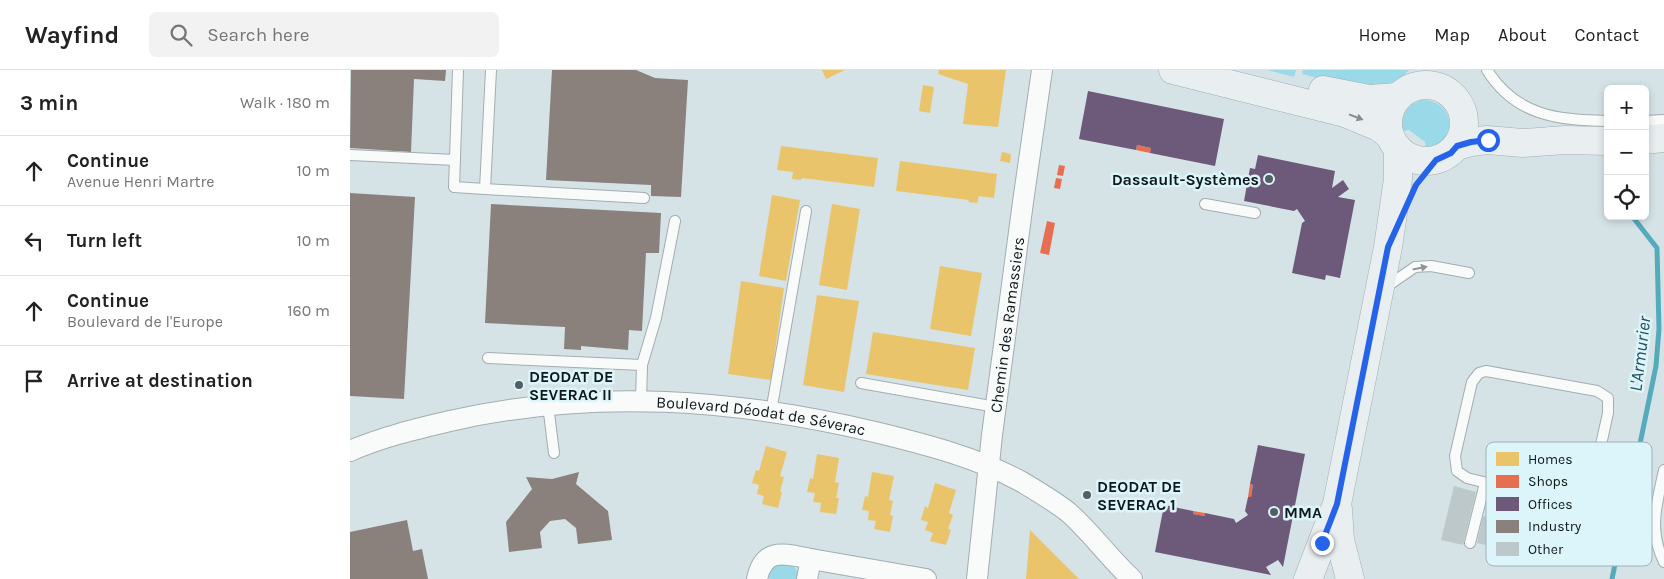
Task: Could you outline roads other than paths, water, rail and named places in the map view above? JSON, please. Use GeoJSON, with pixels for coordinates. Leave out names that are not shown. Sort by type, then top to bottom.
{"type":"FeatureCollection","features":[{"type":"Feature","properties":{"kind":"main road"},"geometry":{"type":"LineString","coordinates":[[1173,70],[1345,113],[1380,127],[1406,156],[1426,162],[1471,142],[1488,140],[1523,143],[1565,140],[1604,141]]}},
{"type":"Feature","properties":{"kind":"main road"},"geometry":{"type":"LineString","coordinates":[[1240,70],[1347,96],[1376,99],[1410,85],[1438,87],[1457,102],[1489,121],[1565,140]]}},
{"type":"Feature","properties":{"kind":"main road"},"geometry":{"type":"LineString","coordinates":[[1388,247],[1416,185],[1462,137],[1464,116],[1450,82],[1449,70]]}},
{"type":"Feature","properties":{"kind":"main road"},"geometry":{"type":"LineString","coordinates":[[1308,579],[1337,504],[1388,247],[1398,179],[1394,142],[1388,125],[1388,115],[1392,106],[1410,85]]}},
{"type":"Feature","properties":{"kind":"main road"},"geometry":{"type":"LineString","coordinates":[[1649,140],[1664,138]]}},
{"type":"Feature","properties":{"kind":"main road"},"geometry":{"type":"LineString","coordinates":[[1337,504],[1340,540],[1350,579]]}},
{"type":"Feature","properties":{"kind":"street","name":"Chemin des Ramassiers"},"geometry":{"type":"LineString","coordinates":[[977,579],[996,407],[1042,70]]}},
{"type":"Feature","properties":{"kind":"street","name":"Boulevard Déodat de Séverac"},"geometry":{"type":"LineString","coordinates":[[350,451],[416,429],[480,414],[576,402],[641,401],[696,403],[771,412],[840,424],[892,436],[952,453],[989,467],[1019,481],[1068,512],[1132,579]]}},
{"type":"Feature","properties":{"kind":"street"},"geometry":{"type":"LineString","coordinates":[[757,579],[762,563],[774,554],[782,553],[926,579]]}},
{"type":"Feature","properties":{"kind":"street"},"geometry":{"type":"LineString","coordinates":[[807,579],[811,559]]}},
{"type":"Feature","properties":{"kind":"lane"},"geometry":{"type":"LineString","coordinates":[[458,70],[454,187],[644,198]]}},
{"type":"Feature","properties":{"kind":"lane"},"geometry":{"type":"LineString","coordinates":[[485,189],[491,70]]}},
{"type":"Feature","properties":{"kind":"lane"},"geometry":{"type":"LineString","coordinates":[[1487,70],[1504,93],[1521,105],[1541,114],[1563,119],[1604,122]]}},
{"type":"Feature","properties":{"kind":"lane"},"geometry":{"type":"LineString","coordinates":[[1649,121],[1664,120]]}},
{"type":"Feature","properties":{"kind":"lane"},"geometry":{"type":"LineString","coordinates":[[350,155],[455,160]]}},
{"type":"Feature","properties":{"kind":"lane"},"geometry":{"type":"LineString","coordinates":[[1205,204],[1255,213]]}},
{"type":"Feature","properties":{"kind":"lane"},"geometry":{"type":"LineString","coordinates":[[771,412],[806,211]]}},
{"type":"Feature","properties":{"kind":"lane"},"geometry":{"type":"LineString","coordinates":[[641,401],[642,365],[656,318],[675,221]]}},
{"type":"Feature","properties":{"kind":"lane"},"geometry":{"type":"LineString","coordinates":[[1379,293],[1415,267],[1431,266],[1469,272]]}},
{"type":"Feature","properties":{"kind":"lane"},"geometry":{"type":"LineString","coordinates":[[488,358],[642,365]]}},
{"type":"Feature","properties":{"kind":"lane"},"geometry":{"type":"LineString","coordinates":[[1470,543],[1485,482],[1461,475],[1456,471],[1455,464],[1472,382],[1479,373],[1492,372],[1597,391],[1608,398],[1609,404],[1601,442]]}},
{"type":"Feature","properties":{"kind":"lane"},"geometry":{"type":"LineString","coordinates":[[861,383],[996,407]]}},
{"type":"Feature","properties":{"kind":"lane"},"geometry":{"type":"LineString","coordinates":[[548,405],[554,453]]}},
{"type":"Feature","properties":{"kind":"lane"},"geometry":{"type":"LineString","coordinates":[[1664,470],[1655,514],[1654,532],[1659,552],[1664,562]]}},
{"type":"Feature","properties":{"kind":"waterway","name":"L'Armurier"},"geometry":{"type":"LineString","coordinates":[[1635,220],[1657,248],[1659,329],[1656,366],[1640,442]]}},
{"type":"Feature","properties":{"kind":"waterway","name":"L'Armurier"},"geometry":{"type":"LineString","coordinates":[[1612,579],[1615,566]]}},
{"type":"Feature","properties":{"kind":"place","name":"Dassault-Systèmes"},"geometry":{"type":"Point","coordinates":[1269,179]}},
{"type":"Feature","properties":{"kind":"place","name":"DEODAT DE SEVERAC II"},"geometry":{"type":"Point","coordinates":[519,385]}},
{"type":"Feature","properties":{"kind":"place","name":"DEODAT DE SEVERAC 1"},"geometry":{"type":"Point","coordinates":[1087,495]}},
{"type":"Feature","properties":{"kind":"place","name":"MMA"},"geometry":{"type":"Point","coordinates":[1274,512]}}]}
